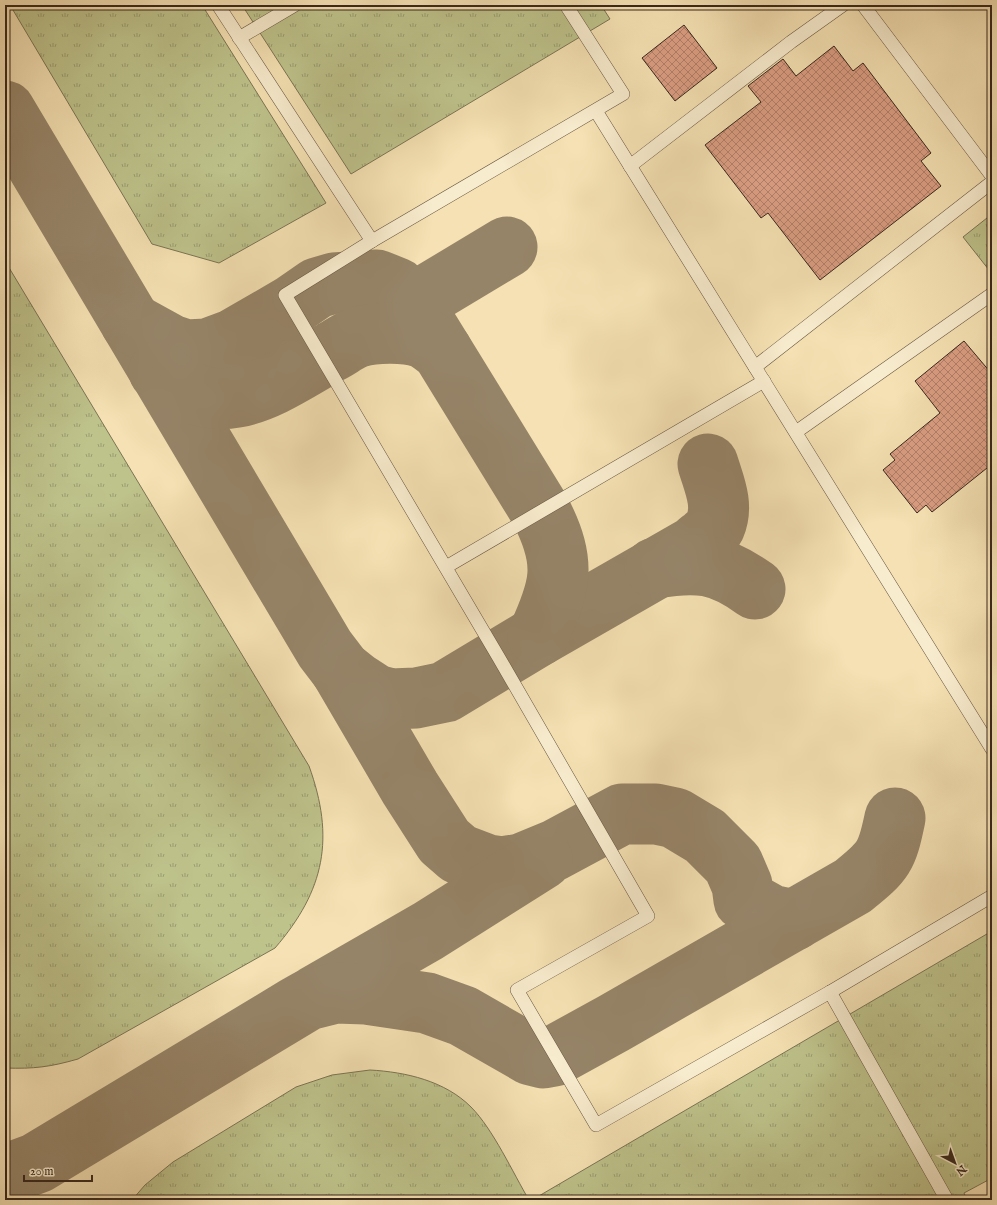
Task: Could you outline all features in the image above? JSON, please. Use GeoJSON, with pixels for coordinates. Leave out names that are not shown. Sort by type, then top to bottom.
{"type":"FeatureCollection","features":[{"type":"Feature","properties":{"kind":"lane"},"geometry":{"type":"LineString","coordinates":[[218,5],[372,241]]}},
{"type":"Feature","properties":{"kind":"lane"},"geometry":{"type":"LineString","coordinates":[[239,38],[295,5]]}},
{"type":"Feature","properties":{"kind":"lane"},"geometry":{"type":"LineString","coordinates":[[566,5],[623,94],[372,241],[285,294],[446,567],[648,916],[517,990],[596,1125],[830,992],[992,896]]}},
{"type":"Feature","properties":{"kind":"lane"},"geometry":{"type":"LineString","coordinates":[[630,166],[791,42],[843,5]]}},
{"type":"Feature","properties":{"kind":"lane"},"geometry":{"type":"LineString","coordinates":[[864,5],[992,176]]}},
{"type":"Feature","properties":{"kind":"lane"},"geometry":{"type":"LineString","coordinates":[[596,111],[992,749]]}},
{"type":"Feature","properties":{"kind":"lane"},"geometry":{"type":"LineString","coordinates":[[755,367],[992,182]]}},
{"type":"Feature","properties":{"kind":"lane"},"geometry":{"type":"LineString","coordinates":[[796,432],[992,294]]}},
{"type":"Feature","properties":{"kind":"lane"},"geometry":{"type":"LineString","coordinates":[[446,567],[764,381]]}},
{"type":"Feature","properties":{"kind":"lane"},"geometry":{"type":"LineString","coordinates":[[830,992],[947,1200]]}},
{"type":"Feature","properties":{"kind":"green space"},"geometry":{"type":"Polygon","coordinates":[[[10,5],[202,5],[326,203],[219,263],[152,244],[10,5]]]}},
{"type":"Feature","properties":{"kind":"green space"},"geometry":{"type":"Polygon","coordinates":[[[242,5],[601,5],[610,19],[351,174],[242,5]]]}},
{"type":"Feature","properties":{"kind":"green space"},"geometry":{"type":"Polygon","coordinates":[[[992,214],[992,268],[989,270],[963,237],[992,214]]]}},
{"type":"Feature","properties":{"kind":"green space"},"geometry":{"type":"Polygon","coordinates":[[[5,261],[309,766],[317,792],[322,817],[323,840],[315,884],[305,905],[292,926],[275,948],[78,1059],[50,1066],[25,1068],[5,1068],[5,261]]]}},
{"type":"Feature","properties":{"kind":"green space"},"geometry":{"type":"Polygon","coordinates":[[[992,931],[992,1178],[964,1193],[967,1200],[532,1200],[992,931]]]}},
{"type":"Feature","properties":{"kind":"green space"},"geometry":{"type":"Polygon","coordinates":[[[370,1070],[397,1073],[437,1084],[461,1098],[471,1107],[487,1127],[529,1200],[132,1200],[145,1185],[173,1162],[296,1087],[332,1075],[370,1070]]]}},
{"type":"Feature","properties":{"kind":"building"},"geometry":{"type":"Polygon","coordinates":[[[684,25],[717,68],[675,101],[642,58],[684,25]]]}},
{"type":"Feature","properties":{"kind":"building"},"geometry":{"type":"Polygon","coordinates":[[[834,46],[853,71],[863,63],[931,153],[921,161],[941,186],[820,280],[768,213],[761,218],[705,145],[761,102],[748,86],[783,59],[796,76],[834,46]]]}},
{"type":"Feature","properties":{"kind":"building"},"geometry":{"type":"Polygon","coordinates":[[[964,341],[991,373],[992,372],[992,475],[987,468],[932,512],[926,505],[917,513],[883,470],[895,460],[890,454],[940,413],[915,381],[964,341]]]}},
{"type":"Feature","properties":{"kind":"taxiway"},"geometry":{"type":"LineString","coordinates":[[5,111],[325,649],[341,670],[376,695],[391,699],[416,698],[445,692],[538,636],[695,546],[711,532],[718,518],[719,510],[717,495],[708,464]]}},
{"type":"Feature","properties":{"kind":"taxiway"},"geometry":{"type":"LineString","coordinates":[[377,325],[507,247]]}},
{"type":"Feature","properties":{"kind":"taxiway"},"geometry":{"type":"LineString","coordinates":[[131,323],[171,345],[186,350],[207,349],[234,339],[291,306],[317,288],[334,283],[377,280],[397,288],[413,304],[442,351]]}},
{"type":"Feature","properties":{"kind":"taxiway"},"geometry":{"type":"LineString","coordinates":[[159,371],[181,388],[203,396],[224,399],[245,395],[266,388],[356,338],[371,334],[390,333],[418,336],[425,339],[442,351],[541,512],[549,530],[558,560],[558,574],[552,603],[538,636]]}},
{"type":"Feature","properties":{"kind":"taxiway"},"geometry":{"type":"LineString","coordinates":[[655,568],[684,565],[708,566],[730,574],[755,589]]}},
{"type":"Feature","properties":{"kind":"taxiway"},"geometry":{"type":"LineString","coordinates":[[341,670],[410,788],[444,841],[459,854],[488,865],[502,867],[521,864],[555,850],[622,814],[656,814],[675,818],[705,836],[733,864],[742,885],[744,900],[771,915],[794,920],[786,919]]}},
{"type":"Feature","properties":{"kind":"taxiway"},"geometry":{"type":"LineString","coordinates":[[5,1175],[37,1163],[308,1000],[336,993],[366,994],[427,1003],[463,1016],[531,1055],[543,1058],[554,1056],[853,886],[872,870],[883,857],[889,842],[895,818]]}},
{"type":"Feature","properties":{"kind":"taxiway"},"geometry":{"type":"LineString","coordinates":[[315,996],[428,931],[542,859]]}}]}
